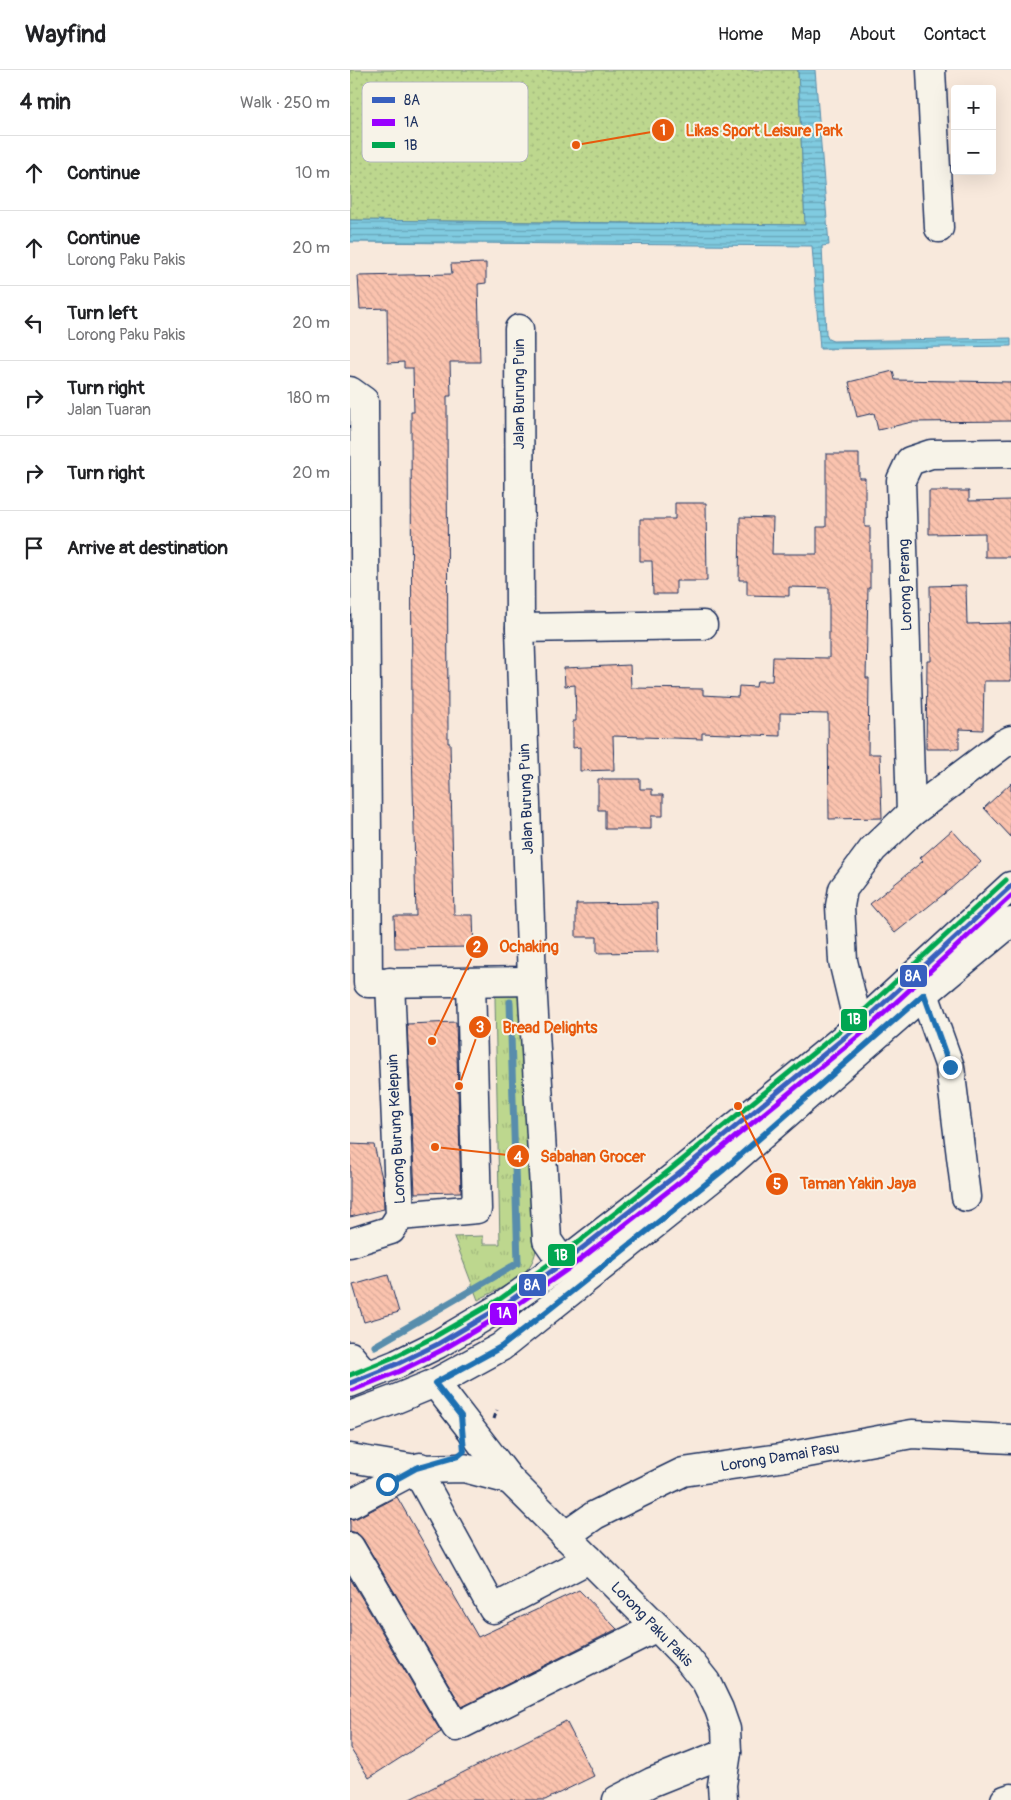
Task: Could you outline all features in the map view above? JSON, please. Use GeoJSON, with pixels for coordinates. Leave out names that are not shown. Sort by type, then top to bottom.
{"type":"FeatureCollection","features":[{"type":"Feature","properties":{"kind":"street"},"geometry":{"type":"LineString","coordinates":[[931,70],[939,228]]}},
{"type":"Feature","properties":{"kind":"street","name":"Jalan Burung Puin"},"geometry":{"type":"LineString","coordinates":[[519,329],[520,628],[532,981],[548,1240],[563,1263]]}},
{"type":"Feature","properties":{"kind":"street","name":"Lorong Burung Kelepuin"},"geometry":{"type":"LineString","coordinates":[[350,391],[364,401],[369,983],[400,1216],[391,1230],[350,1242]]}},
{"type":"Feature","properties":{"kind":"street","name":"Lorong Perang"},"geometry":{"type":"LineString","coordinates":[[911,814],[902,480],[910,461],[931,454],[1011,453]]}},
{"type":"Feature","properties":{"kind":"street"},"geometry":{"type":"LineString","coordinates":[[520,628],[703,625]]}},
{"type":"Feature","properties":{"kind":"street"},"geometry":{"type":"LineString","coordinates":[[861,1024],[854,1008],[843,961],[840,906],[843,889],[873,849],[911,814],[1003,744],[1011,740]]}},
{"type":"Feature","properties":{"kind":"street"},"geometry":{"type":"LineString","coordinates":[[350,1356],[359,1379],[397,1364],[438,1344],[504,1305],[563,1263],[675,1176],[861,1024],[1011,886]]}},
{"type":"Feature","properties":{"kind":"street"},"geometry":{"type":"LineString","coordinates":[[350,1416],[435,1383],[501,1347],[722,1171],[924,994],[1011,922]]}},
{"type":"Feature","properties":{"kind":"street"},"geometry":{"type":"LineString","coordinates":[[369,983],[532,981]]}},
{"type":"Feature","properties":{"kind":"street"},"geometry":{"type":"LineString","coordinates":[[400,1216],[477,1209],[471,983]]}},
{"type":"Feature","properties":{"kind":"street"},"geometry":{"type":"LineString","coordinates":[[924,994],[950,1067],[966,1197]]}},
{"type":"Feature","properties":{"kind":"street"},"geometry":{"type":"LineString","coordinates":[[350,1401],[411,1382],[435,1383]]}},
{"type":"Feature","properties":{"kind":"street","name":"Lorong Paku Pakis"},"geometry":{"type":"LineString","coordinates":[[435,1383],[510,1480],[657,1627],[687,1658],[706,1682],[726,1729],[727,1752],[722,1785],[723,1800]]}},
{"type":"Feature","properties":{"kind":"street"},"geometry":{"type":"LineString","coordinates":[[350,1504],[416,1468],[458,1456],[464,1451],[461,1416]]}},
{"type":"Feature","properties":{"kind":"street","name":"Lorong Damai Pasu"},"geometry":{"type":"LineString","coordinates":[[566,1536],[596,1515],[683,1472],[780,1458],[912,1434],[1011,1439]]}},
{"type":"Feature","properties":{"kind":"street"},"geometry":{"type":"LineString","coordinates":[[350,1458],[416,1468],[464,1468],[510,1480]]}},
{"type":"Feature","properties":{"kind":"street"},"geometry":{"type":"LineString","coordinates":[[416,1468],[493,1609],[589,1559]]}},
{"type":"Feature","properties":{"kind":"street"},"geometry":{"type":"LineString","coordinates":[[350,1548],[456,1727],[657,1627]]}},
{"type":"Feature","properties":{"kind":"street"},"geometry":{"type":"LineString","coordinates":[[617,1800],[645,1791],[727,1752]]}},
{"type":"Feature","properties":{"kind":"street"},"geometry":{"type":"LineString","coordinates":[[1005,1800],[1011,1798]]}},
{"type":"Feature","properties":{"kind":"green space"},"geometry":{"type":"Polygon","coordinates":[[[350,70],[798,70],[805,225],[350,220],[350,70]]]}},
{"type":"Feature","properties":{"kind":"green space"},"geometry":{"type":"Polygon","coordinates":[[[520,994],[522,998],[536,1249],[534,1259],[522,1274],[506,1286],[478,1300],[454,1237],[483,1236],[483,1244],[500,1244],[495,999],[496,995],[520,994]]]}},
{"type":"Feature","properties":{"kind":"water"},"geometry":{"type":"Polygon","coordinates":[[[798,70],[815,70],[829,245],[822,246],[826,334],[828,339],[833,341],[1011,338],[1011,346],[820,349],[812,246],[350,242],[350,220],[805,225],[798,70]]]}},
{"type":"Feature","properties":{"kind":"building"},"geometry":{"type":"Polygon","coordinates":[[[486,263],[486,283],[478,284],[480,362],[450,362],[451,396],[447,396],[448,743],[450,743],[454,915],[473,915],[474,947],[395,948],[394,916],[416,916],[412,744],[411,412],[414,412],[413,368],[404,368],[404,362],[388,363],[387,308],[360,309],[358,276],[452,274],[451,264],[486,263]]]}},
{"type":"Feature","properties":{"kind":"building"},"geometry":{"type":"Polygon","coordinates":[[[893,371],[895,380],[1011,382],[1011,421],[912,422],[878,430],[874,413],[857,417],[849,382],[893,371]]]}},
{"type":"Feature","properties":{"kind":"building"},"geometry":{"type":"Polygon","coordinates":[[[826,454],[859,454],[859,478],[865,478],[865,527],[870,527],[870,588],[868,588],[866,678],[869,678],[868,754],[880,754],[882,818],[829,819],[828,714],[780,713],[780,736],[702,733],[702,739],[613,736],[614,770],[580,771],[580,747],[573,748],[573,721],[576,721],[575,685],[565,686],[564,668],[630,665],[631,688],[703,689],[703,695],[738,697],[739,686],[756,687],[757,681],[772,681],[773,657],[829,658],[829,588],[789,587],[789,596],[747,595],[747,580],[739,580],[740,517],[773,518],[772,554],[817,554],[817,527],[826,527],[826,454]]]}},
{"type":"Feature","properties":{"kind":"building"},"geometry":{"type":"Polygon","coordinates":[[[929,491],[969,491],[969,501],[1011,500],[1011,557],[985,557],[985,533],[929,534],[929,491]]]}},
{"type":"Feature","properties":{"kind":"building"},"geometry":{"type":"Polygon","coordinates":[[[675,503],[706,503],[707,581],[676,581],[676,594],[653,594],[652,561],[640,561],[640,519],[675,519],[675,503]]]}},
{"type":"Feature","properties":{"kind":"building"},"geometry":{"type":"Polygon","coordinates":[[[966,585],[967,624],[1011,623],[1011,681],[984,681],[983,730],[959,729],[959,749],[926,749],[927,661],[931,661],[930,586],[966,585]]]}},
{"type":"Feature","properties":{"kind":"building"},"geometry":{"type":"Polygon","coordinates":[[[598,779],[640,779],[640,789],[652,789],[652,795],[663,795],[663,816],[651,816],[651,829],[605,829],[605,810],[598,810],[598,779]]]}},
{"type":"Feature","properties":{"kind":"building"},"geometry":{"type":"Polygon","coordinates":[[[1011,783],[1011,837],[984,808],[1011,783]]]}},
{"type":"Feature","properties":{"kind":"building"},"geometry":{"type":"Polygon","coordinates":[[[952,830],[981,862],[895,933],[870,904],[923,861],[920,858],[952,830]]]}},
{"type":"Feature","properties":{"kind":"building"},"geometry":{"type":"Polygon","coordinates":[[[657,903],[658,952],[597,953],[597,937],[576,937],[576,904],[657,903]]]}},
{"type":"Feature","properties":{"kind":"building"},"geometry":{"type":"Polygon","coordinates":[[[456,1022],[461,1192],[415,1193],[407,1024],[456,1022]]]}},
{"type":"Feature","properties":{"kind":"building"},"geometry":{"type":"Polygon","coordinates":[[[350,1144],[374,1145],[383,1182],[384,1209],[350,1217],[350,1144]]]}},
{"type":"Feature","properties":{"kind":"building"},"geometry":{"type":"Polygon","coordinates":[[[388,1275],[399,1312],[364,1322],[353,1285],[388,1275]]]}},
{"type":"Feature","properties":{"kind":"building"},"geometry":{"type":"Polygon","coordinates":[[[397,1497],[478,1637],[579,1590],[617,1629],[462,1707],[363,1539],[357,1533],[350,1531],[350,1520],[397,1497]]]}},
{"type":"Feature","properties":{"kind":"building"},"geometry":{"type":"Polygon","coordinates":[[[350,1578],[441,1732],[369,1778],[350,1748],[350,1578]]]}},
{"type":"Feature","properties":{"kind":"building"},"geometry":{"type":"Polygon","coordinates":[[[566,1721],[594,1776],[545,1800],[408,1800],[566,1721]]]}},
{"type":"Feature","properties":{"kind":"waterway"},"geometry":{"type":"LineString","coordinates":[[375,1346],[518,1263],[510,1002]]}},
{"type":"Feature","properties":{"kind":"transit line","name":"1B"},"geometry":{"type":"LineString","coordinates":[[350,1375],[394,1357],[434,1337],[500,1299],[559,1257],[670,1170],[856,1018],[1006,880]]}},
{"type":"Feature","properties":{"kind":"transit line","name":"8A"},"geometry":{"type":"LineString","coordinates":[[350,1383],[397,1364],[438,1344],[504,1305],[563,1263],[675,1176],[861,1024],[1011,886]]}},
{"type":"Feature","properties":{"kind":"transit line","name":"1A"},"geometry":{"type":"LineString","coordinates":[[353,1390],[400,1371],[442,1350],[508,1311],[568,1269],[680,1182],[866,1030],[1011,896]]}},
{"type":"Feature","properties":{"kind":"place","name":"Likas Sport Leisure Park"},"geometry":{"type":"Point","coordinates":[576,145]}},
{"type":"Feature","properties":{"kind":"place","name":"Ochaking"},"geometry":{"type":"Point","coordinates":[432,1041]}},
{"type":"Feature","properties":{"kind":"place","name":"Bread Delights"},"geometry":{"type":"Point","coordinates":[459,1086]}},
{"type":"Feature","properties":{"kind":"place","name":"Taman Yakin Jaya"},"geometry":{"type":"Point","coordinates":[738,1106]}},
{"type":"Feature","properties":{"kind":"place","name":"Sabahan Grocer"},"geometry":{"type":"Point","coordinates":[435,1147]}},
{"type":"Feature","properties":{"kind":"route"},"geometry":{"type":"LineString","coordinates":[[387,1484],[416,1468],[458,1456],[464,1451],[461,1416],[435,1383],[501,1347],[541,1316],[722,1171],[924,994],[950,1067]]}}]}
